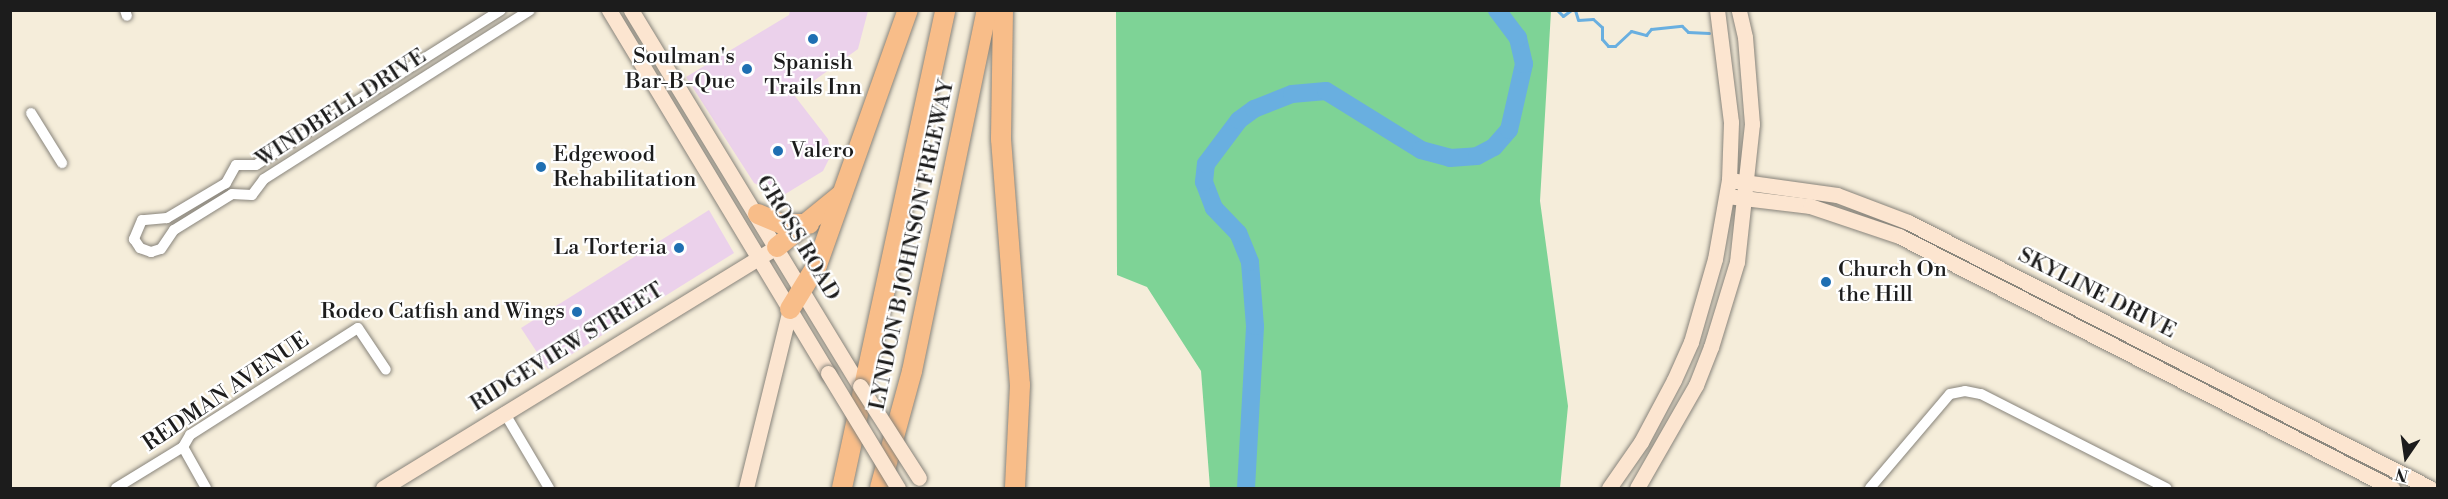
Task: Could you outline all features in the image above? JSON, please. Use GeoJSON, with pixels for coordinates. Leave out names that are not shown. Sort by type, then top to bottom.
{"type":"FeatureCollection","features":[{"type":"Feature","properties":{"kind":"highway"},"geometry":{"type":"LineString","coordinates":[[790,309],[804,291],[846,190],[908,10]]}},
{"type":"Feature","properties":{"kind":"highway","name":"LYNDON B JOHNSON FREEWAY"},"geometry":{"type":"LineString","coordinates":[[842,489],[945,10]]}},
{"type":"Feature","properties":{"kind":"highway","name":"LYNDON B JOHNSON FREEWAY"},"geometry":{"type":"LineString","coordinates":[[879,489],[912,371],[987,10]]}},
{"type":"Feature","properties":{"kind":"highway"},"geometry":{"type":"LineString","coordinates":[[1003,10],[1000,129],[1020,385],[1015,489]]}},
{"type":"Feature","properties":{"kind":"highway"},"geometry":{"type":"LineString","coordinates":[[777,247],[809,224],[846,190]]}},
{"type":"Feature","properties":{"kind":"highway"},"geometry":{"type":"LineString","coordinates":[[758,214],[782,224],[809,224]]}},
{"type":"Feature","properties":{"kind":"main road","name":"GROSS ROAD"},"geometry":{"type":"LineString","coordinates":[[609,10],[898,489]]}},
{"type":"Feature","properties":{"kind":"main road","name":"GROSS ROAD"},"geometry":{"type":"LineString","coordinates":[[631,10],[758,214],[835,346],[922,484]]}},
{"type":"Feature","properties":{"kind":"main road"},"geometry":{"type":"LineString","coordinates":[[1609,489],[1656,418],[1691,342],[1715,259],[1729,180],[1728,91],[1717,10]]}},
{"type":"Feature","properties":{"kind":"main road"},"geometry":{"type":"LineString","coordinates":[[1636,489],[1677,424],[1712,347],[1737,262],[1747,190],[1752,124],[1745,37],[1739,10]]}},
{"type":"Feature","properties":{"kind":"main road"},"geometry":{"type":"LineString","coordinates":[[658,93],[676,84]]}},
{"type":"Feature","properties":{"kind":"main road","name":"SKYLINE DRIVE"},"geometry":{"type":"LineString","coordinates":[[1729,180],[1747,190],[1810,206],[1878,228],[2392,489]]}},
{"type":"Feature","properties":{"kind":"main road","name":"SKYLINE DRIVE"},"geometry":{"type":"LineString","coordinates":[[1727,196],[1747,190],[1837,195],[1869,205],[2430,489]]}},
{"type":"Feature","properties":{"kind":"main road","name":"RIDGEVIEW STREET"},"geometry":{"type":"LineString","coordinates":[[383,489],[504,412],[777,247]]}},
{"type":"Feature","properties":{"kind":"main road"},"geometry":{"type":"LineString","coordinates":[[746,489],[790,309]]}},
{"type":"Feature","properties":{"kind":"main road"},"geometry":{"type":"LineString","coordinates":[[2173,377],[2181,362]]}},
{"type":"Feature","properties":{"kind":"street","name":"WINDBELL DRIVE"},"geometry":{"type":"LineString","coordinates":[[501,10],[256,165],[236,165],[226,183],[167,218],[142,220],[134,238],[140,248],[151,252],[161,249],[174,230],[232,194],[252,195],[264,178],[530,10]]}},
{"type":"Feature","properties":{"kind":"street"},"geometry":{"type":"LineString","coordinates":[[31,113],[62,163]]}},
{"type":"Feature","properties":{"kind":"street","name":"REDMAN AVENUE"},"geometry":{"type":"LineString","coordinates":[[116,489],[183,447],[190,435],[358,328],[386,370]]}},
{"type":"Feature","properties":{"kind":"street"},"geometry":{"type":"LineString","coordinates":[[1872,488],[1950,394],[1965,391],[1981,394],[2166,489]]}},
{"type":"Feature","properties":{"kind":"street"},"geometry":{"type":"LineString","coordinates":[[504,412],[549,489]]}},
{"type":"Feature","properties":{"kind":"street"},"geometry":{"type":"LineString","coordinates":[[183,447],[206,489]]}},
{"type":"Feature","properties":{"kind":"shaded area"},"geometry":{"type":"Polygon","coordinates":[[[790,11],[868,11],[858,49],[794,95],[828,139],[831,155],[823,171],[782,196],[754,183],[686,77],[789,15],[790,11]]]}},
{"type":"Feature","properties":{"kind":"shaded area"},"geometry":{"type":"Polygon","coordinates":[[[709,210],[734,253],[548,369],[521,328],[709,210]]]}},
{"type":"Feature","properties":{"kind":"green space"},"geometry":{"type":"Polygon","coordinates":[[[1116,11],[1551,11],[1540,201],[1568,406],[1560,488],[1210,488],[1201,371],[1147,287],[1117,275],[1116,11]]]}},
{"type":"Feature","properties":{"kind":"waterway"},"geometry":{"type":"LineString","coordinates":[[1246,488],[1255,326],[1250,262],[1238,233],[1214,208],[1204,182],[1206,164],[1239,120],[1254,109],[1292,94],[1326,91],[1421,150],[1450,158],[1477,156],[1494,147],[1509,130],[1524,64],[1518,38],[1497,10]]}},
{"type":"Feature","properties":{"kind":"waterway"},"geometry":{"type":"LineString","coordinates":[[1557,10],[1563,16],[1571,10]]}},
{"type":"Feature","properties":{"kind":"waterway"},"geometry":{"type":"LineString","coordinates":[[1575,10],[1578,20],[1593,19],[1602,27],[1602,39],[1608,46],[1615,46],[1631,31],[1646,35],[1651,29],[1682,26],[1688,32],[1709,33]]}},
{"type":"Feature","properties":{"kind":"place","name":"Spanish Trails Inn"},"geometry":{"type":"Point","coordinates":[813,39]}},
{"type":"Feature","properties":{"kind":"place","name":"Soulman's Bar-B-Que"},"geometry":{"type":"Point","coordinates":[747,69]}},
{"type":"Feature","properties":{"kind":"place","name":"Valero"},"geometry":{"type":"Point","coordinates":[778,151]}},
{"type":"Feature","properties":{"kind":"place","name":"Edgewood Rehabilitation"},"geometry":{"type":"Point","coordinates":[541,167]}},
{"type":"Feature","properties":{"kind":"place","name":"La Torteria"},"geometry":{"type":"Point","coordinates":[679,248]}},
{"type":"Feature","properties":{"kind":"place","name":"Church On the Hill"},"geometry":{"type":"Point","coordinates":[1826,282]}},
{"type":"Feature","properties":{"kind":"place","name":"Rodeo Catfish and Wings"},"geometry":{"type":"Point","coordinates":[577,312]}}]}
